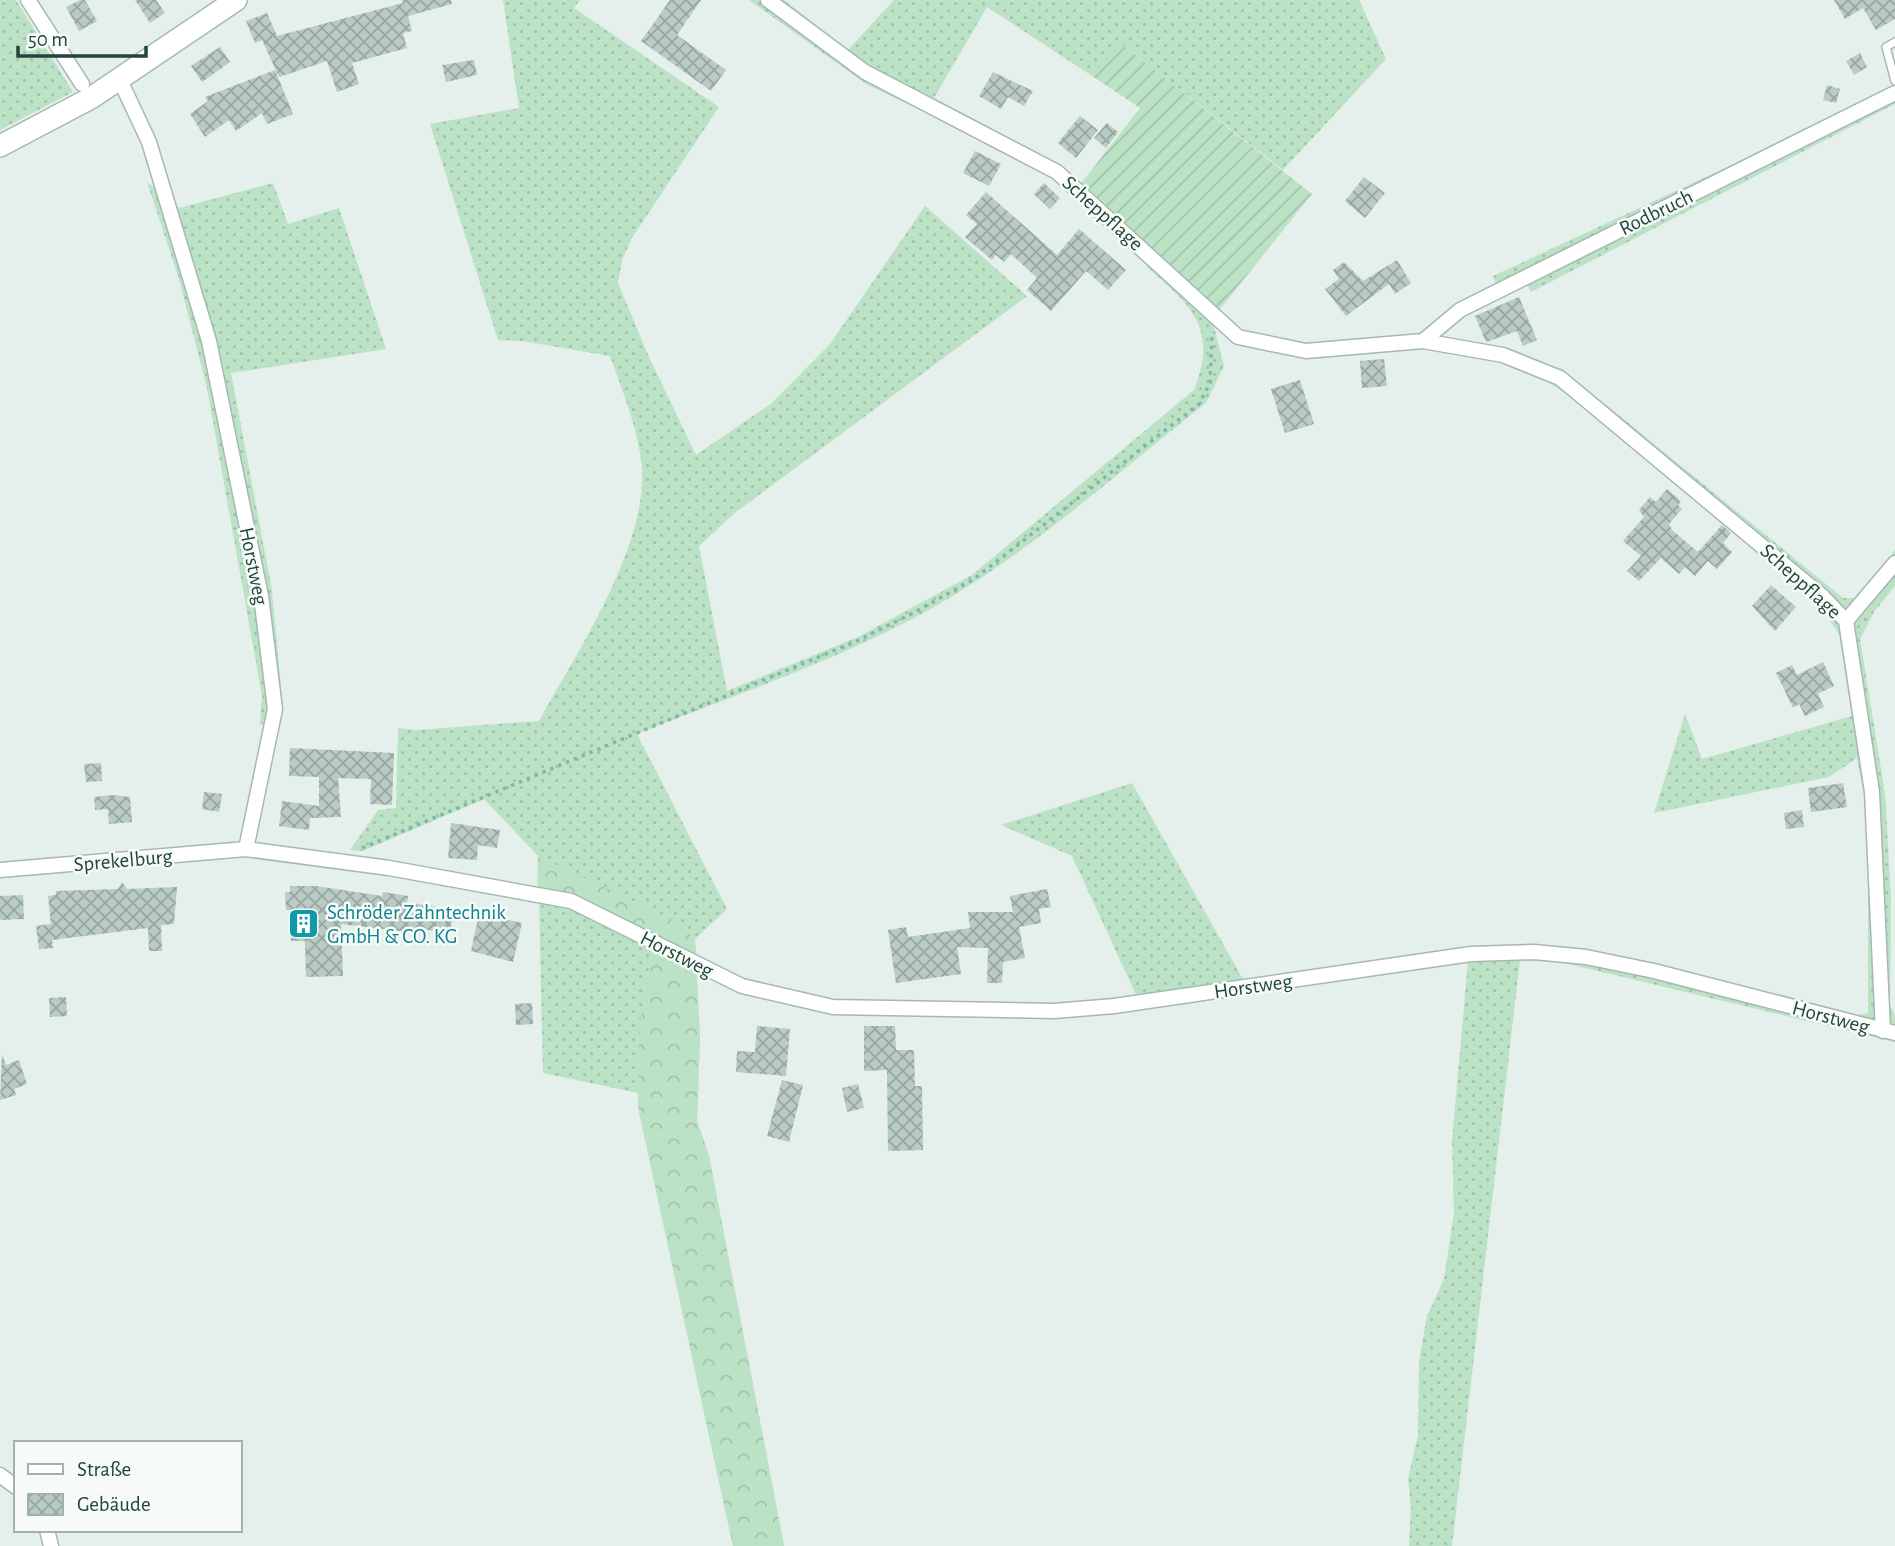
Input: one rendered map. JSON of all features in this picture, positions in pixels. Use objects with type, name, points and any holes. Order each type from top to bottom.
[{"type":"main road","points":[[0,146],[39,128],[120,80],[236,0]]},
{"type":"street","points":[[29,0],[82,84]]},
{"type":"street","name":"Scheppflage","points":[[768,0],[865,72],[1057,172],[1204,303],[1238,337],[1306,351],[1423,341],[1503,355],[1560,378],[1823,597],[1846,621],[1872,792],[1889,1032]]},
{"type":"street","name":"Horstweg","points":[[120,80],[149,142],[209,341],[261,596],[275,709],[246,849],[335,860],[571,901],[742,986],[833,1007],[954,1007],[1054,1011],[1114,1006],[1471,954],[1534,952],[1587,957],[1654,971],[1889,1032]]},
{"type":"street","name":"Rodbruch","points":[[1423,341],[1460,310],[1895,93]]},
{"type":"street","points":[[1442,323],[1451,345]]},
{"type":"street","points":[[1846,621],[1895,563]]},
{"type":"street","name":"Sprekelburg","points":[[0,870],[246,849]]},
{"type":"lane","points":[[1895,42],[1886,47],[1895,81]]},
{"type":"path","points":[[335,860],[856,641],[974,579],[1199,404],[1210,383],[1213,356],[1212,329],[1204,303]]},
{"type":"green space","points":[[0,0],[16,0],[73,92],[0,130]]},
{"type":"green space","points":[[503,0],[580,0],[574,8],[719,107],[632,238],[622,260],[618,283],[648,355],[696,455],[772,403],[830,344],[925,206],[1027,296],[736,512],[699,546],[727,691],[858,637],[972,575],[1194,390],[1201,368],[1201,333],[1187,306],[1146,266],[1152,259],[1212,319],[1224,366],[1206,403],[1029,545],[954,595],[848,650],[637,734],[727,909],[695,939],[700,1037],[697,1121],[709,1156],[784,1546],[733,1546],[638,1107],[638,1093],[543,1073],[538,856],[484,799],[363,851],[350,850],[378,810],[396,808],[398,728],[416,730],[539,721],[609,594],[624,559],[642,490],[641,459],[636,432],[610,356],[522,341],[498,340],[430,124],[519,108]]},
{"type":"green space","points":[[749,0],[784,0],[848,50],[894,0],[1359,0],[1386,59],[1283,170],[1118,41],[1089,74],[987,7],[934,98],[976,120],[968,133],[866,84]]},
{"type":"green space","points":[[1118,41],[1312,194],[1212,319],[1152,259],[1072,195],[1140,108],[1089,74]]},
{"type":"green space","points":[[1895,89],[1895,104],[1531,292],[1521,275],[1497,287],[1493,276]]},
{"type":"green space","points":[[147,182],[179,208],[273,183],[288,224],[339,208],[386,349],[231,373],[272,590],[283,710],[280,726],[260,724],[262,696],[207,388],[179,279]]},
{"type":"green space","points":[[1561,368],[1843,598],[1858,598],[1895,550],[1895,586],[1874,612],[1860,639],[1885,794],[1891,898],[1890,1006],[1895,1016],[1895,1042],[1564,963],[1520,960],[1452,1546],[1409,1546],[1411,1507],[1408,1479],[1418,1435],[1419,1361],[1427,1316],[1444,1279],[1454,1213],[1452,1141],[1468,961],[1103,1015],[1003,1018],[1011,1005],[1054,1005],[1137,997],[1072,856],[1001,825],[1132,783],[1244,981],[1472,947],[1537,946],[1849,1017],[1868,1013],[1868,818],[1857,758],[1829,777],[1654,813],[1685,714],[1702,759],[1852,716],[1839,634],[1817,601],[1569,396],[1548,382]]},
{"type":"green space","points":[[538,856],[673,920],[695,939],[700,1037],[697,1121],[709,1156],[784,1546],[733,1546],[638,1107],[640,1024],[652,946],[573,907],[537,899]]},
{"type":"building","points":[[85,0],[97,21],[79,31],[66,7]]},
{"type":"building","points":[[135,0],[156,0],[165,13],[150,23]]},
{"type":"building","points":[[402,0],[451,0],[452,4],[408,16],[412,31],[403,33],[407,48],[352,63],[359,84],[337,92],[327,61],[279,77],[262,40],[255,43],[246,21],[267,13],[277,36],[403,3]]},
{"type":"building","points":[[670,0],[701,0],[677,35],[726,70],[711,91],[641,41]]},
{"type":"building","points":[[1834,0],[1895,0],[1895,19],[1876,30],[1863,8],[1845,19]]},
{"type":"building","points":[[220,47],[230,62],[202,82],[191,66]]},
{"type":"building","points":[[1860,53],[1867,67],[1854,75],[1846,61]]},
{"type":"building","points":[[474,60],[477,75],[446,82],[442,65]]},
{"type":"building","points":[[275,70],[293,114],[267,124],[262,113],[236,131],[229,120],[205,137],[190,114],[208,101],[205,97]]},
{"type":"building","points":[[993,72],[1033,91],[1024,106],[1008,97],[1001,109],[979,96]]},
{"type":"building","points":[[1827,85],[1840,89],[1836,103],[1823,100]]},
{"type":"building","points":[[1080,116],[1098,130],[1076,158],[1058,143]]},
{"type":"building","points":[[1107,123],[1118,132],[1106,148],[1094,138]]},
{"type":"building","points":[[975,151],[1001,164],[989,186],[963,173]]},
{"type":"building","points":[[1364,177],[1385,193],[1365,218],[1345,201]]},
{"type":"building","points":[[1044,183],[1060,198],[1050,209],[1034,194]]},
{"type":"building","points":[[986,192],[1057,255],[1079,229],[1126,270],[1108,290],[1086,271],[1051,311],[1027,290],[1037,278],[1011,254],[1004,262],[996,255],[992,260],[965,237],[977,224],[966,215]]},
{"type":"building","points":[[1397,260],[1411,283],[1395,294],[1389,284],[1346,316],[1325,289],[1339,279],[1333,270],[1344,262],[1363,281]]},
{"type":"building","points":[[1519,297],[1537,340],[1523,346],[1517,331],[1486,342],[1475,316]]},
{"type":"building","points":[[1384,359],[1387,386],[1362,388],[1360,361]]},
{"type":"building","points":[[1300,380],[1314,424],[1285,433],[1271,389]]},
{"type":"building","points":[[1667,489],[1681,501],[1678,505],[1682,509],[1669,524],[1672,530],[1698,552],[1722,525],[1731,533],[1723,543],[1732,552],[1717,569],[1708,561],[1695,576],[1685,567],[1679,574],[1661,558],[1639,581],[1627,571],[1641,556],[1623,541],[1644,517],[1639,510],[1650,497],[1656,502]]},
{"type":"building","points":[[1771,585],[1796,607],[1775,631],[1752,606]]},
{"type":"building","points":[[1823,662],[1834,686],[1818,694],[1824,707],[1805,716],[1799,704],[1793,708],[1776,673],[1792,665],[1797,675]]},
{"type":"building","points":[[290,748],[394,753],[392,805],[370,804],[371,779],[338,778],[341,817],[310,818],[309,830],[279,826],[282,801],[319,806],[319,777],[289,776]]},
{"type":"building","points":[[101,763],[102,781],[86,782],[84,764]]},
{"type":"building","points":[[1843,783],[1847,807],[1811,812],[1808,788]]},
{"type":"building","points":[[204,792],[222,794],[219,812],[202,809]]},
{"type":"building","points":[[94,797],[130,797],[132,822],[109,824],[108,809],[95,810]]},
{"type":"building","points":[[1802,810],[1804,827],[1786,829],[1784,813]]},
{"type":"building","points":[[451,823],[500,830],[497,848],[478,845],[477,860],[448,858]]},
{"type":"building","points":[[122,882],[127,889],[177,887],[174,924],[161,925],[162,951],[149,951],[148,928],[52,940],[53,948],[39,949],[36,926],[51,924],[48,896],[56,895],[56,891],[118,889]]},
{"type":"building","points":[[290,886],[316,886],[382,896],[383,892],[408,896],[407,902],[454,910],[448,943],[433,940],[435,931],[408,927],[407,932],[341,924],[343,976],[306,977],[305,941],[291,941],[290,910],[286,910],[285,892],[290,892]]},
{"type":"building","points":[[1047,889],[1051,907],[1039,909],[1041,923],[1019,927],[1025,958],[1003,962],[1002,983],[987,983],[988,948],[957,947],[961,974],[896,983],[888,930],[906,927],[908,937],[970,928],[968,912],[1013,912],[1010,896]]},
{"type":"building","points":[[23,895],[24,919],[0,920],[0,896]]},
{"type":"building","points":[[479,914],[522,923],[513,962],[471,951]]},
{"type":"building","points":[[66,997],[67,1016],[50,1017],[49,998]]},
{"type":"building","points":[[532,1003],[533,1024],[516,1025],[515,1004]]},
{"type":"building","points":[[757,1026],[790,1029],[786,1076],[736,1072],[737,1051],[755,1052]]},
{"type":"building","points":[[864,1026],[895,1026],[896,1050],[914,1050],[915,1086],[922,1086],[923,1150],[888,1151],[887,1070],[864,1071]]},
{"type":"building","points":[[2,1054],[6,1065],[19,1060],[27,1084],[14,1089],[16,1095],[0,1100]]},
{"type":"building","points":[[782,1080],[803,1085],[789,1142],[767,1136]]},
{"type":"building","points":[[858,1084],[864,1108],[847,1112],[842,1088]]},
{"type":"place","name":"Schröder Zahntechnik GmbH & CO. KG","points":[[304,924]]}]
